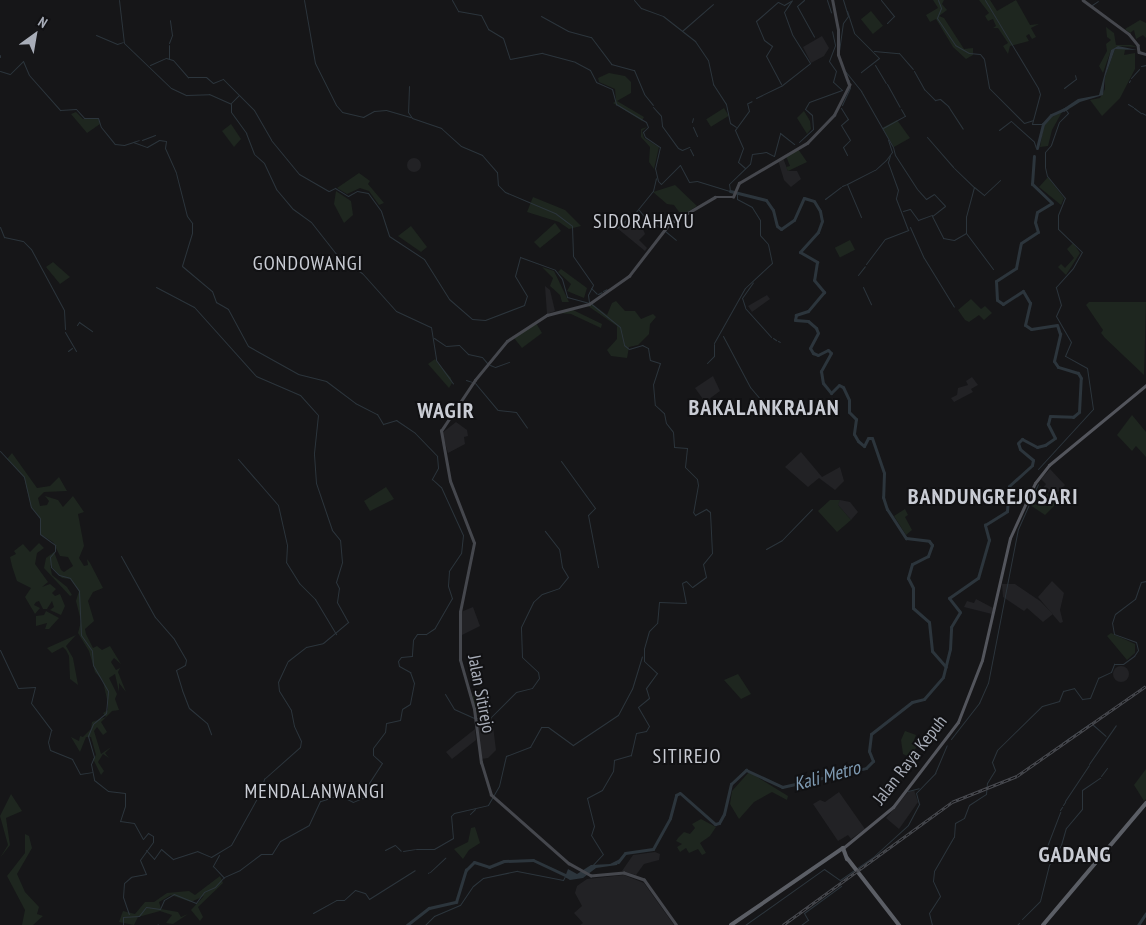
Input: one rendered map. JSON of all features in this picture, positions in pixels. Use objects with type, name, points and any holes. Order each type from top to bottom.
[{"type":"highway","points":[[1043,925],[1146,803]]},
{"type":"highway","points":[[731,925],[843,848],[847,858],[899,925]]},
{"type":"highway","points":[[837,852],[847,858]]},
{"type":"main road","name":"Jalan Sitirejo","points":[[676,925],[642,878],[624,873],[589,875],[564,860],[492,797],[481,762],[476,717],[460,660],[459,618],[474,543],[450,481],[442,430],[486,367],[507,341],[549,314],[590,303],[630,276],[667,226],[715,197],[731,198],[736,194],[736,188],[740,182],[798,148],[814,136],[839,108],[849,85],[838,55],[838,30],[832,0]]},
{"type":"main road","points":[[1083,0],[1128,33],[1138,45],[1139,51],[1146,54]]},
{"type":"main road","name":"Jalan Raya Kepuh","points":[[843,848],[889,811],[954,729],[978,672],[1010,538],[1035,483],[1049,465],[1146,385]]},
{"type":"shaded area","points":[[933,0],[944,0],[942,4],[947,10],[939,16],[944,18],[964,49],[973,48],[973,55],[966,59],[953,47],[936,19],[930,22],[926,15],[938,8]]},
{"type":"shaded area","points":[[979,0],[990,0],[997,11],[1016,0],[1030,25],[1039,24],[1031,28],[1036,37],[1032,39],[1029,34],[1026,36],[1029,41],[1010,46],[1008,54],[1003,46],[1008,43],[998,28],[993,28],[996,26],[993,19],[988,21],[985,16],[989,13]]},
{"type":"shaded area","points":[[871,11],[883,26],[873,34],[861,19]]},
{"type":"shaded area","points":[[1140,20],[1146,23],[1146,38],[1143,35],[1136,39],[1134,30],[1130,33],[1125,29]]},
{"type":"shaded area","points":[[1106,27],[1114,33],[1116,45],[1137,47],[1118,46],[1111,50],[1103,73],[1099,66],[1107,51],[1106,44],[1111,40],[1107,37]]},
{"type":"shaded area","points":[[822,36],[829,48],[824,56],[811,63],[803,47]]},
{"type":"shaded area","points":[[1118,46],[1137,50],[1115,49],[1105,77],[1103,95],[1080,102],[1064,112],[1063,109],[1078,99],[1099,95],[1111,50]]},
{"type":"shaded area","points":[[1115,49],[1130,49],[1125,50],[1124,55],[1135,53],[1135,69],[1120,98],[1102,116],[1090,100],[1100,98],[1105,89],[1105,77]]},
{"type":"shaded area","points":[[609,73],[625,76],[631,82],[631,93],[617,101],[644,117],[642,121],[613,103],[616,101],[615,89],[599,82],[598,78]]},
{"type":"shaded area","points":[[724,108],[729,116],[711,127],[706,119]]},
{"type":"shaded area","points":[[804,111],[810,121],[811,129],[807,134],[797,118]]},
{"type":"shaded area","points":[[76,112],[83,119],[98,118],[100,124],[87,133],[71,114]]},
{"type":"shaded area","points":[[1058,112],[1062,112],[1052,130],[1048,146],[1040,147],[1044,124]]},
{"type":"shaded area","points":[[897,120],[910,138],[894,147],[882,128]]},
{"type":"shaded area","points":[[231,124],[241,139],[234,147],[222,131]]},
{"type":"shaded area","points":[[647,127],[642,131],[644,138],[659,147],[654,169],[649,162],[650,147],[641,137],[641,129]]},
{"type":"shaded area","points":[[798,149],[807,162],[788,171],[786,167],[790,166],[786,156]]},
{"type":"shaded area","points":[[411,158],[417,158],[421,165],[417,172],[411,172],[407,168],[407,162]]},
{"type":"shaded area","points":[[783,158],[788,171],[797,171],[801,179],[791,187],[784,180],[778,160]]},
{"type":"shaded area","points":[[359,173],[370,181],[368,184],[384,203],[379,205],[369,191],[360,188],[347,194],[337,188]]},
{"type":"shaded area","points":[[1048,177],[1064,198],[1061,205],[1039,187]]},
{"type":"shaded area","points":[[675,185],[697,206],[682,216],[674,205],[667,204],[653,192]]},
{"type":"shaded area","points":[[336,191],[351,201],[353,215],[344,223],[334,204]]},
{"type":"shaded area","points":[[533,197],[565,210],[581,226],[569,229],[559,222],[527,212]]},
{"type":"shaded area","points":[[628,218],[636,226],[642,227],[645,234],[639,240],[647,248],[645,251],[617,228]]},
{"type":"shaded area","points":[[555,223],[561,231],[540,248],[534,242]]},
{"type":"shaded area","points":[[411,226],[427,247],[421,252],[398,236]]},
{"type":"shaded area","points":[[850,240],[855,250],[840,258],[835,248]]},
{"type":"shaded area","points":[[1073,243],[1080,253],[1066,275],[1058,267],[1061,264],[1065,268],[1074,258],[1067,249]]},
{"type":"shaded area","points":[[53,262],[70,277],[60,284],[46,267]]},
{"type":"shaded area","points":[[542,267],[554,271],[569,302],[562,302],[560,295],[550,286],[553,278]]},
{"type":"shaded area","points":[[561,269],[587,288],[584,298],[567,291],[571,284],[558,272]]},
{"type":"shaded area","points":[[545,286],[550,290],[555,311],[547,314]]},
{"type":"shaded area","points":[[767,295],[770,299],[752,312],[748,306]]},
{"type":"shaded area","points":[[971,299],[981,309],[985,306],[992,313],[984,320],[979,315],[969,322],[965,320],[958,310]]},
{"type":"shaded area","points":[[616,301],[625,311],[635,311],[641,319],[653,314],[656,317],[650,324],[649,334],[638,345],[629,347],[627,358],[611,356],[607,350],[617,339],[617,326],[588,306],[591,303],[607,315],[612,303]]},
{"type":"shaded area","points":[[1089,302],[1146,302],[1144,375],[1101,333],[1103,330],[1086,305]]},
{"type":"shaded area","points":[[571,309],[602,324],[601,328],[571,314],[557,313]]},
{"type":"shaded area","points":[[536,323],[542,333],[522,348],[514,338]]},
{"type":"shaded area","points":[[435,359],[451,378],[452,383],[449,388],[428,364]]},
{"type":"shaded area","points":[[713,376],[720,391],[705,402],[695,388]]},
{"type":"shaded area","points":[[972,377],[978,385],[971,389],[973,392],[954,402],[951,398],[957,395],[958,388],[968,385],[966,381]]},
{"type":"shaded area","points":[[1132,415],[1146,432],[1146,457],[1136,446],[1132,451],[1117,435]]},
{"type":"shaded area","points":[[456,422],[467,430],[468,436],[464,437],[465,444],[448,453],[442,433]]},
{"type":"shaded area","points":[[801,452],[822,477],[840,467],[844,481],[835,490],[819,478],[808,487],[785,467]]},
{"type":"shaded area","points":[[12,453],[37,488],[50,486],[59,477],[67,491],[44,492],[38,498],[40,506],[47,505],[49,501],[45,496],[58,500],[63,507],[73,496],[84,512],[78,514],[84,546],[79,558],[84,566],[88,565],[87,559],[103,588],[93,592],[88,601],[94,621],[85,629],[86,634],[93,648],[97,646],[102,650],[110,646],[121,664],[114,658],[111,662],[116,670],[120,668],[118,672],[126,692],[119,683],[119,692],[115,674],[109,678],[117,694],[115,699],[119,710],[112,711],[106,717],[103,713],[108,710],[108,704],[103,681],[95,672],[89,651],[78,633],[81,621],[76,601],[79,591],[70,579],[62,578],[50,565],[52,575],[67,587],[72,595],[70,596],[44,568],[46,558],[54,552],[61,570],[64,572],[73,566],[68,557],[60,556],[53,542],[40,534],[40,518],[31,507],[24,477],[7,459]]},
{"type":"shaded area","points":[[1050,469],[1065,485],[1054,496],[1043,488],[1046,484],[1041,479]]},
{"type":"shaded area","points":[[1040,486],[1057,503],[1045,515],[1030,505],[1034,488],[1038,490]]},
{"type":"shaded area","points":[[386,487],[394,499],[370,511],[364,501]]},
{"type":"shaded area","points":[[830,500],[840,500],[838,505],[851,520],[837,532],[818,511]]},
{"type":"shaded area","points":[[840,500],[850,502],[858,512],[851,520],[837,504]]},
{"type":"shaded area","points":[[905,509],[908,515],[905,517],[912,530],[906,535],[894,516]]},
{"type":"shaded area","points":[[39,543],[44,548],[37,553],[35,564],[48,582],[42,587],[50,584],[56,589],[52,593],[55,596],[60,594],[65,606],[61,615],[50,610],[54,607],[52,601],[47,609],[43,609],[39,601],[36,602],[34,605],[40,608],[35,614],[25,597],[31,588],[17,581],[12,566],[10,557],[16,554],[14,551],[23,544],[30,552]]},
{"type":"shaded area","points":[[1052,581],[1064,593],[1060,610],[1063,622],[1060,623],[1038,597]]},
{"type":"shaded area","points":[[1002,584],[1015,584],[1040,601],[1053,614],[1043,622],[1027,608],[1024,611],[1003,597]]},
{"type":"shaded area","points":[[976,599],[993,608],[992,614],[964,607],[967,601],[974,603]]},
{"type":"shaded area","points":[[473,607],[480,626],[460,636],[461,612]]},
{"type":"shaded area","points":[[46,611],[59,618],[49,629],[45,629],[47,623],[36,626],[36,616],[44,615]]},
{"type":"shaded area","points":[[1111,633],[1135,644],[1135,653],[1127,660],[1107,636]]},
{"type":"shaded area","points":[[76,635],[66,646],[73,658],[78,685],[70,679],[69,656],[66,650],[63,647],[52,653],[47,648]]},
{"type":"shaded area","points":[[1121,666],[1129,674],[1121,682],[1113,674]]},
{"type":"shaded area","points":[[738,674],[751,694],[741,699],[724,680]]},
{"type":"shaded area","points":[[482,692],[490,712],[477,715],[472,697]]},
{"type":"shaded area","points":[[106,717],[101,722],[107,732],[103,735],[97,727],[94,731],[101,754],[111,747],[105,753],[109,758],[103,754],[98,762],[104,771],[101,775],[93,759],[96,755],[91,737],[86,737],[80,752],[71,737],[79,741],[80,736],[83,737],[91,729],[92,722]]},
{"type":"shaded area","points":[[492,718],[496,750],[488,758],[481,759],[477,719],[486,721]]},
{"type":"shaded area","points":[[475,729],[476,740],[452,759],[446,752]]},
{"type":"shaded area","points":[[905,731],[916,735],[914,740],[919,744],[909,757],[903,754],[901,740]]},
{"type":"shaded area","points":[[1146,769],[1146,799],[1144,801],[1134,785]]},
{"type":"shaded area","points":[[749,772],[788,796],[787,800],[772,792],[754,802],[739,819],[730,804],[732,791]]},
{"type":"shaded area","points":[[914,790],[918,802],[899,829],[886,818],[908,792]]},
{"type":"shaded area","points":[[839,792],[865,829],[851,839],[848,835],[838,841],[813,804],[820,800],[825,802]]},
{"type":"shaded area","points":[[11,794],[22,811],[6,818],[10,845],[0,858],[8,845],[0,816]]},
{"type":"shaded area","points":[[701,819],[716,827],[710,836],[700,843],[706,853],[702,855],[698,849],[689,853],[686,848],[680,852],[677,847],[682,844],[676,841],[684,832],[690,834],[695,828],[692,824]]},
{"type":"shaded area","points":[[475,827],[480,843],[469,850],[463,859],[454,849],[468,842],[471,828]]},
{"type":"shaded area","points":[[25,834],[29,836],[32,848],[17,874],[25,892],[39,907],[37,914],[43,916],[33,925],[22,925],[25,910],[7,876],[25,853]]},
{"type":"shaded area","points":[[655,852],[660,854],[659,860],[644,864],[636,875],[622,871],[633,855]]},
{"type":"shaded area","points":[[620,859],[617,865],[596,868],[583,878],[570,880],[565,877],[568,869],[577,874],[591,865],[610,864]]},
{"type":"shaded area","points":[[624,875],[644,883],[674,925],[580,925],[583,923],[574,913],[582,906],[575,893],[577,886],[587,879]]},
{"type":"shaded area","points":[[220,876],[223,883],[198,907],[203,917],[200,921],[191,910],[204,896],[191,902],[171,895],[159,902],[161,909],[178,912],[181,917],[188,914],[173,924],[166,923],[172,915],[160,911],[138,917],[134,925],[119,922],[123,911],[135,914],[145,902],[154,902],[167,893],[189,891],[195,895]]},
{"type":"waterway","points":[[119,0],[124,43],[171,88],[186,95],[209,94],[231,104],[231,112],[246,133],[254,154],[264,163],[276,189],[293,209],[311,222],[337,255],[362,273],[396,311],[431,327],[436,360],[453,383]]},
{"type":"waterway","points":[[304,0],[315,63],[336,105],[342,112],[363,117],[374,111],[386,110],[411,117]]},
{"type":"waterway","points":[[452,0],[458,11],[481,15],[488,29],[503,38],[510,59],[542,53],[575,62],[590,70],[596,82],[612,89],[616,104],[646,122],[648,127],[643,132],[645,137],[660,147],[655,168],[658,181],[661,184],[680,165],[689,182],[697,181],[730,191],[729,184],[750,164],[752,154],[766,152],[774,156],[780,133],[794,144]]},
{"type":"waterway","points":[[634,0],[641,8],[663,16],[695,41],[708,60],[713,84],[726,104],[730,123],[736,127]]},
{"type":"waterway","points":[[756,98],[781,86],[810,63],[792,34],[784,12],[792,0]]},
{"type":"waterway","points":[[804,0],[797,6],[814,37]]},
{"type":"waterway","points":[[827,0],[831,12]]},
{"type":"waterway","points":[[839,51],[843,23],[848,16],[843,0]]},
{"type":"waterway","points":[[881,0],[894,16],[887,23]]},
{"type":"waterway","points":[[938,0],[941,8],[937,18],[955,45],[969,53],[980,54],[984,59],[989,88],[1024,123],[1033,120]]},
{"type":"waterway","points":[[985,0],[1038,88],[1040,94],[1032,124],[1043,124]]},
{"type":"waterway","points":[[781,84],[766,56],[772,46],[764,40],[756,21],[778,2],[784,5],[791,1]]},
{"type":"waterway","points":[[1092,5],[1098,1]]},
{"type":"waterway","points":[[682,31],[713,4]]},
{"type":"waterway","points":[[847,11],[854,33],[879,58],[861,72]]},
{"type":"waterway","points":[[541,16],[568,31],[591,37],[611,64],[634,70],[644,94],[653,105]]},
{"type":"waterway","points":[[169,43],[172,35],[170,20]]},
{"type":"waterway","points":[[799,142],[813,129],[812,115],[805,109],[809,102],[842,90],[833,82],[836,71],[829,61],[835,45],[832,31]]},
{"type":"waterway","points":[[96,35],[117,44],[123,42]]},
{"type":"waterway","points":[[169,45],[169,59]]},
{"type":"waterway","points":[[874,51],[899,53],[913,69]]},
{"type":"waterway","points":[[150,65],[166,58],[173,60],[188,77],[206,77],[213,83],[223,79],[254,110],[271,140],[299,174],[329,191],[335,188],[348,196],[357,191],[368,193],[381,211],[389,236],[424,259],[449,299],[472,319],[485,320],[524,305],[527,296],[515,276],[520,257],[555,270],[562,279],[567,297],[589,303]]},
{"type":"waterway","points":[[0,71],[10,74],[23,61],[29,75],[60,110],[76,109],[84,118],[98,118],[101,127],[115,144],[124,145],[133,142],[147,147],[159,140],[166,141],[165,148],[176,173],[187,216],[192,223],[192,233],[182,266],[212,291],[216,302],[228,309],[248,346],[298,374],[326,381],[355,403],[377,414],[383,424],[396,420],[415,433],[437,456],[438,468],[432,479],[441,487],[463,535],[461,553],[449,571],[448,586],[452,598],[435,628],[426,634],[417,634],[413,640],[412,656],[401,657],[398,661],[399,666],[410,672],[414,683],[410,704],[402,709],[400,720],[386,723],[385,732],[373,748],[373,755],[382,763],[367,786],[367,796],[353,802],[339,795],[320,801],[309,825],[280,841],[272,854],[261,854],[240,870],[224,877],[215,887],[204,892],[196,903],[174,894],[164,900],[160,909],[146,907],[139,916],[123,917],[123,925]]},
{"type":"waterway","points":[[875,65],[886,83]]},
{"type":"waterway","points":[[1141,66],[1146,65]]},
{"type":"waterway","points":[[1131,78],[1139,69]]},
{"type":"waterway","points":[[845,71],[861,91],[893,147],[895,155],[917,189],[926,199],[934,194],[945,206],[932,216],[943,238],[954,240],[966,233],[993,269]]},
{"type":"waterway","points":[[914,71],[924,89],[935,100],[940,99],[948,106],[963,129]]},
{"type":"waterway","points":[[1064,88],[1076,79],[1075,75]]},
{"type":"waterway","points":[[842,105],[850,88],[849,80]]},
{"type":"waterway","points":[[887,84],[900,107]]},
{"type":"waterway","points":[[409,86],[408,112],[412,118],[441,128],[461,146],[482,155],[497,172],[498,185],[505,192],[555,213],[572,226],[573,256],[593,285],[588,295],[589,302],[620,327],[624,345],[629,349],[642,345],[648,348],[650,360],[660,363],[653,384],[655,405],[664,413],[666,423],[673,432],[674,447],[687,448],[685,467],[697,479],[698,485],[693,512],[695,515],[706,509],[710,512],[712,553],[703,564],[706,577],[692,587],[686,581],[682,583],[686,603],[659,602],[657,623],[649,631],[644,648],[644,661],[657,673],[646,688],[649,698],[638,707],[649,726],[646,731],[636,733],[631,755],[614,760],[613,771],[602,790],[587,798],[594,826],[591,835],[603,854],[591,867]]},
{"type":"waterway","points":[[231,103],[239,95]]},
{"type":"waterway","points":[[748,103],[752,101]]},
{"type":"waterway","points":[[745,168],[738,162],[743,148],[735,130],[749,111],[747,103]]},
{"type":"waterway","points":[[1128,104],[1133,107]]},
{"type":"waterway","points":[[653,107],[661,116],[662,126],[678,148],[682,150],[689,147]]},
{"type":"waterway","points":[[841,108],[848,119],[841,125],[850,140],[843,147],[847,155]]},
{"type":"waterway","name":"Kali Metro","points":[[1037,148],[1043,124],[1051,115],[1067,108]]},
{"type":"waterway","points":[[1134,108],[1141,113]]},
{"type":"waterway","points":[[883,128],[905,116],[901,109]]},
{"type":"waterway","points":[[1038,469],[1093,409],[1087,368],[1065,356],[1071,342],[1056,316],[1061,305],[1056,287],[1073,268],[1082,252],[1058,229],[1058,215],[1065,198],[1047,176],[1045,167],[1045,152],[1051,145],[1059,122],[1068,113],[1066,110]]},
{"type":"waterway","points":[[1142,113],[1146,115]]},
{"type":"waterway","points":[[692,122],[693,118]]},
{"type":"waterway","points":[[999,130],[1011,121],[1034,142],[1036,148]]},
{"type":"waterway","points":[[693,127],[697,136]]},
{"type":"waterway","points":[[142,140],[155,135]]},
{"type":"waterway","points":[[927,137],[953,167]]},
{"type":"waterway","points":[[133,142],[139,140]]},
{"type":"waterway","points":[[861,217],[847,184],[875,170],[886,160],[892,152],[888,140]]},
{"type":"waterway","points":[[690,149],[693,155]]},
{"type":"waterway","points":[[866,264],[885,239],[908,230],[896,198],[898,190],[888,162],[890,155]]},
{"type":"waterway","name":"Kali Metro","points":[[618,862],[625,853],[653,849],[670,818],[676,795],[680,793],[715,824],[719,823],[724,814],[731,784],[746,770],[782,787],[866,768],[873,761],[869,751],[871,734],[912,702],[924,699],[943,677],[950,649],[951,627],[960,612],[949,598],[978,578],[989,540],[985,525],[1007,511],[1009,486],[1032,465],[1033,460],[1020,449],[1018,443],[1022,439],[1037,447],[1045,445],[1055,438],[1048,424],[1050,416],[1073,417],[1079,412],[1081,378],[1078,373],[1058,367],[1054,361],[1060,334],[1057,325],[1031,329],[1025,325],[1030,303],[1023,291],[1003,304],[997,300],[996,281],[1016,268],[1021,243],[1038,232],[1035,222],[1037,212],[1052,203],[1032,184],[1034,156]]},
{"type":"waterway","points":[[954,168],[974,187],[966,216],[966,233]]},
{"type":"waterway","points":[[635,213],[653,191],[656,178]]},
{"type":"waterway","points":[[974,187],[984,195],[1000,180]]},
{"type":"waterway","points":[[842,186],[847,184]]},
{"type":"waterway","points":[[825,199],[841,187]]},
{"type":"waterway","points":[[730,191],[766,200],[773,210],[777,226],[781,229],[794,220],[804,198],[814,201],[820,211],[822,221],[818,232],[800,252],[817,262],[814,280],[824,292],[808,311],[796,315],[795,320],[808,321],[816,328],[818,333],[810,348],[813,353],[818,355],[828,350],[831,353],[821,371],[823,383],[831,393],[839,385],[843,387],[849,400],[849,412],[856,419],[854,434],[858,441],[864,446],[868,438],[872,438],[884,473],[883,497],[887,509],[906,538],[929,541],[932,545],[928,556],[912,564],[908,578],[913,588],[913,608],[929,622],[932,651],[946,667]]},
{"type":"waterway","points":[[714,343],[745,288],[772,263],[768,244],[760,235],[760,220],[752,207],[737,199],[737,192]]},
{"type":"waterway","points":[[903,211],[910,209],[918,220],[932,215]]},
{"type":"waterway","points":[[639,210],[648,221],[663,228]]},
{"type":"waterway","points":[[617,228],[633,214]]},
{"type":"waterway","points":[[0,227],[4,237],[23,241],[31,249],[64,310],[65,329]]},
{"type":"waterway","points":[[910,227],[924,258],[954,307]]},
{"type":"waterway","points":[[665,231],[676,240]]},
{"type":"waterway","points":[[858,275],[865,266]]},
{"type":"waterway","points":[[745,307],[742,298],[753,282]]},
{"type":"waterway","points":[[146,850],[154,859],[161,849],[173,859],[197,851],[211,857],[231,845],[260,793],[264,779],[300,747],[301,741],[294,726],[291,710],[279,691],[278,682],[288,661],[306,647],[323,643],[348,622],[337,602],[339,588],[336,582],[342,562],[340,540],[332,530],[316,483],[314,453],[318,415],[300,395],[256,376],[194,307],[156,287]]},
{"type":"waterway","points":[[863,287],[871,304]]},
{"type":"waterway","points":[[591,288],[597,294]]},
{"type":"waterway","points":[[603,291],[607,289]]},
{"type":"waterway","points":[[598,294],[602,292]]},
{"type":"waterway","points":[[745,308],[771,337]]},
{"type":"waterway","points":[[77,325],[79,322],[92,331]]},
{"type":"waterway","points":[[65,332],[76,351]]},
{"type":"waterway","points":[[723,336],[750,387],[765,405]]},
{"type":"waterway","points":[[434,338],[446,346],[459,345],[468,354],[482,357],[487,363]]},
{"type":"waterway","points":[[707,363],[714,356],[714,344]]},
{"type":"waterway","points":[[68,351],[72,348]]},
{"type":"waterway","points":[[490,365],[495,367],[509,362]]},
{"type":"waterway","points":[[466,380],[472,382]]},
{"type":"waterway","points":[[475,383],[498,410],[516,412],[527,428]]},
{"type":"waterway","points":[[0,451],[24,477],[31,507],[40,518],[40,534],[55,545],[55,551],[50,557],[51,567],[59,575],[70,578],[79,591],[81,635],[92,651],[93,665],[108,691],[106,713],[93,724],[88,736],[94,757],[91,764],[94,780],[108,791],[125,793],[125,806],[120,821],[134,823],[143,839],[148,833],[153,836],[153,842],[140,860],[146,874],[131,877],[124,883],[123,897],[129,914]]},
{"type":"waterway","points":[[238,459],[278,505],[287,545],[286,562],[299,583],[315,599],[336,634]]},
{"type":"waterway","points":[[561,461],[595,508],[588,515],[598,567]]},
{"type":"waterway","points":[[951,739],[979,703],[988,683],[1018,529],[1038,484]]},
{"type":"waterway","points":[[766,549],[782,540],[812,509]]},
{"type":"waterway","points":[[477,718],[489,719],[516,692],[532,688],[539,678],[538,672],[522,657],[521,627],[533,602],[542,594],[559,588],[568,577],[562,567],[559,549],[545,531]]},
{"type":"waterway","points":[[121,556],[155,617],[174,639],[186,660],[185,665],[176,670],[182,690],[189,708],[207,723],[211,734]]},
{"type":"waterway","points":[[932,925],[929,913],[940,896],[933,881],[934,871],[954,837],[955,823],[964,818],[969,805],[986,794],[987,783],[995,770],[992,762],[997,750],[1042,706],[1059,701],[1063,691],[1074,688],[1082,699],[1090,698],[1098,678],[1111,672],[1114,664],[1123,664],[1134,656],[1138,650],[1136,642],[1114,634],[1112,623],[1115,614],[1135,599],[1141,582],[1146,581]]},
{"type":"waterway","points":[[0,650],[18,688],[35,687],[31,703],[51,730],[48,742],[50,750],[72,759],[80,774],[92,772]]},
{"type":"waterway","points":[[416,849],[434,849],[453,838],[451,816],[454,813],[488,805],[499,786],[506,756],[530,747],[541,727],[548,727],[573,745],[618,715],[632,689],[642,656]]},
{"type":"waterway","points":[[445,694],[454,709],[474,718]]},
{"type":"waterway","points":[[1062,743],[1091,723]]},
{"type":"waterway","points":[[1092,724],[1106,736]]},
{"type":"waterway","points":[[1089,764],[1116,725]]},
{"type":"waterway","points":[[745,925],[824,869],[840,880],[873,857],[908,825],[919,804],[916,793],[935,773],[947,745]]},
{"type":"waterway","points":[[1065,801],[1089,765]]},
{"type":"waterway","points":[[1101,776],[1107,768]]},
{"type":"waterway","points":[[1022,919],[1040,901],[1049,865],[1061,845],[1066,828],[1082,809],[1082,790],[1100,778]]},
{"type":"waterway","points":[[908,791],[919,788]]},
{"type":"waterway","points":[[470,814],[475,809]]},
{"type":"waterway","points":[[1046,849],[1060,812]]},
{"type":"waterway","points":[[385,850],[395,845],[401,851]]},
{"type":"waterway","points":[[403,851],[415,849]]},
{"type":"waterway","points":[[219,855],[213,866],[224,878]]},
{"type":"waterway","points":[[430,872],[445,858]]},
{"type":"waterway","name":"Kali Metro","points":[[407,925],[429,908],[456,902],[466,870],[474,862],[489,867],[504,861],[533,860],[568,876]]},
{"type":"waterway","points":[[313,913],[336,900],[344,900],[355,890],[365,893],[369,899],[415,870]]},
{"type":"waterway","points":[[425,925],[434,916],[460,905],[473,886],[483,878],[517,871],[563,880],[565,876]]},
{"type":"waterway","points":[[801,925],[808,920],[804,913],[841,886]]},
{"type":"waterway","points":[[1138,925],[1146,913]]},
{"type":"railway","points":[[783,925],[952,802],[1017,776],[1146,686]]},
{"type":"district","name":"SIDORAHAYU","points":[[644,221]]},
{"type":"district","name":"GONDOWANGI","points":[[308,263]]},
{"type":"district","name":"BAKALANKRAJAN","points":[[764,408]]},
{"type":"district","name":"WAGIR","points":[[446,411]]},
{"type":"district","name":"BANDUNGREJOSARI","points":[[993,497]]},
{"type":"district","name":"SITIREJO","points":[[687,756]]},
{"type":"district","name":"MENDALANWANGI","points":[[315,791]]},
{"type":"district","name":"GADANG","points":[[1075,855]]}]
